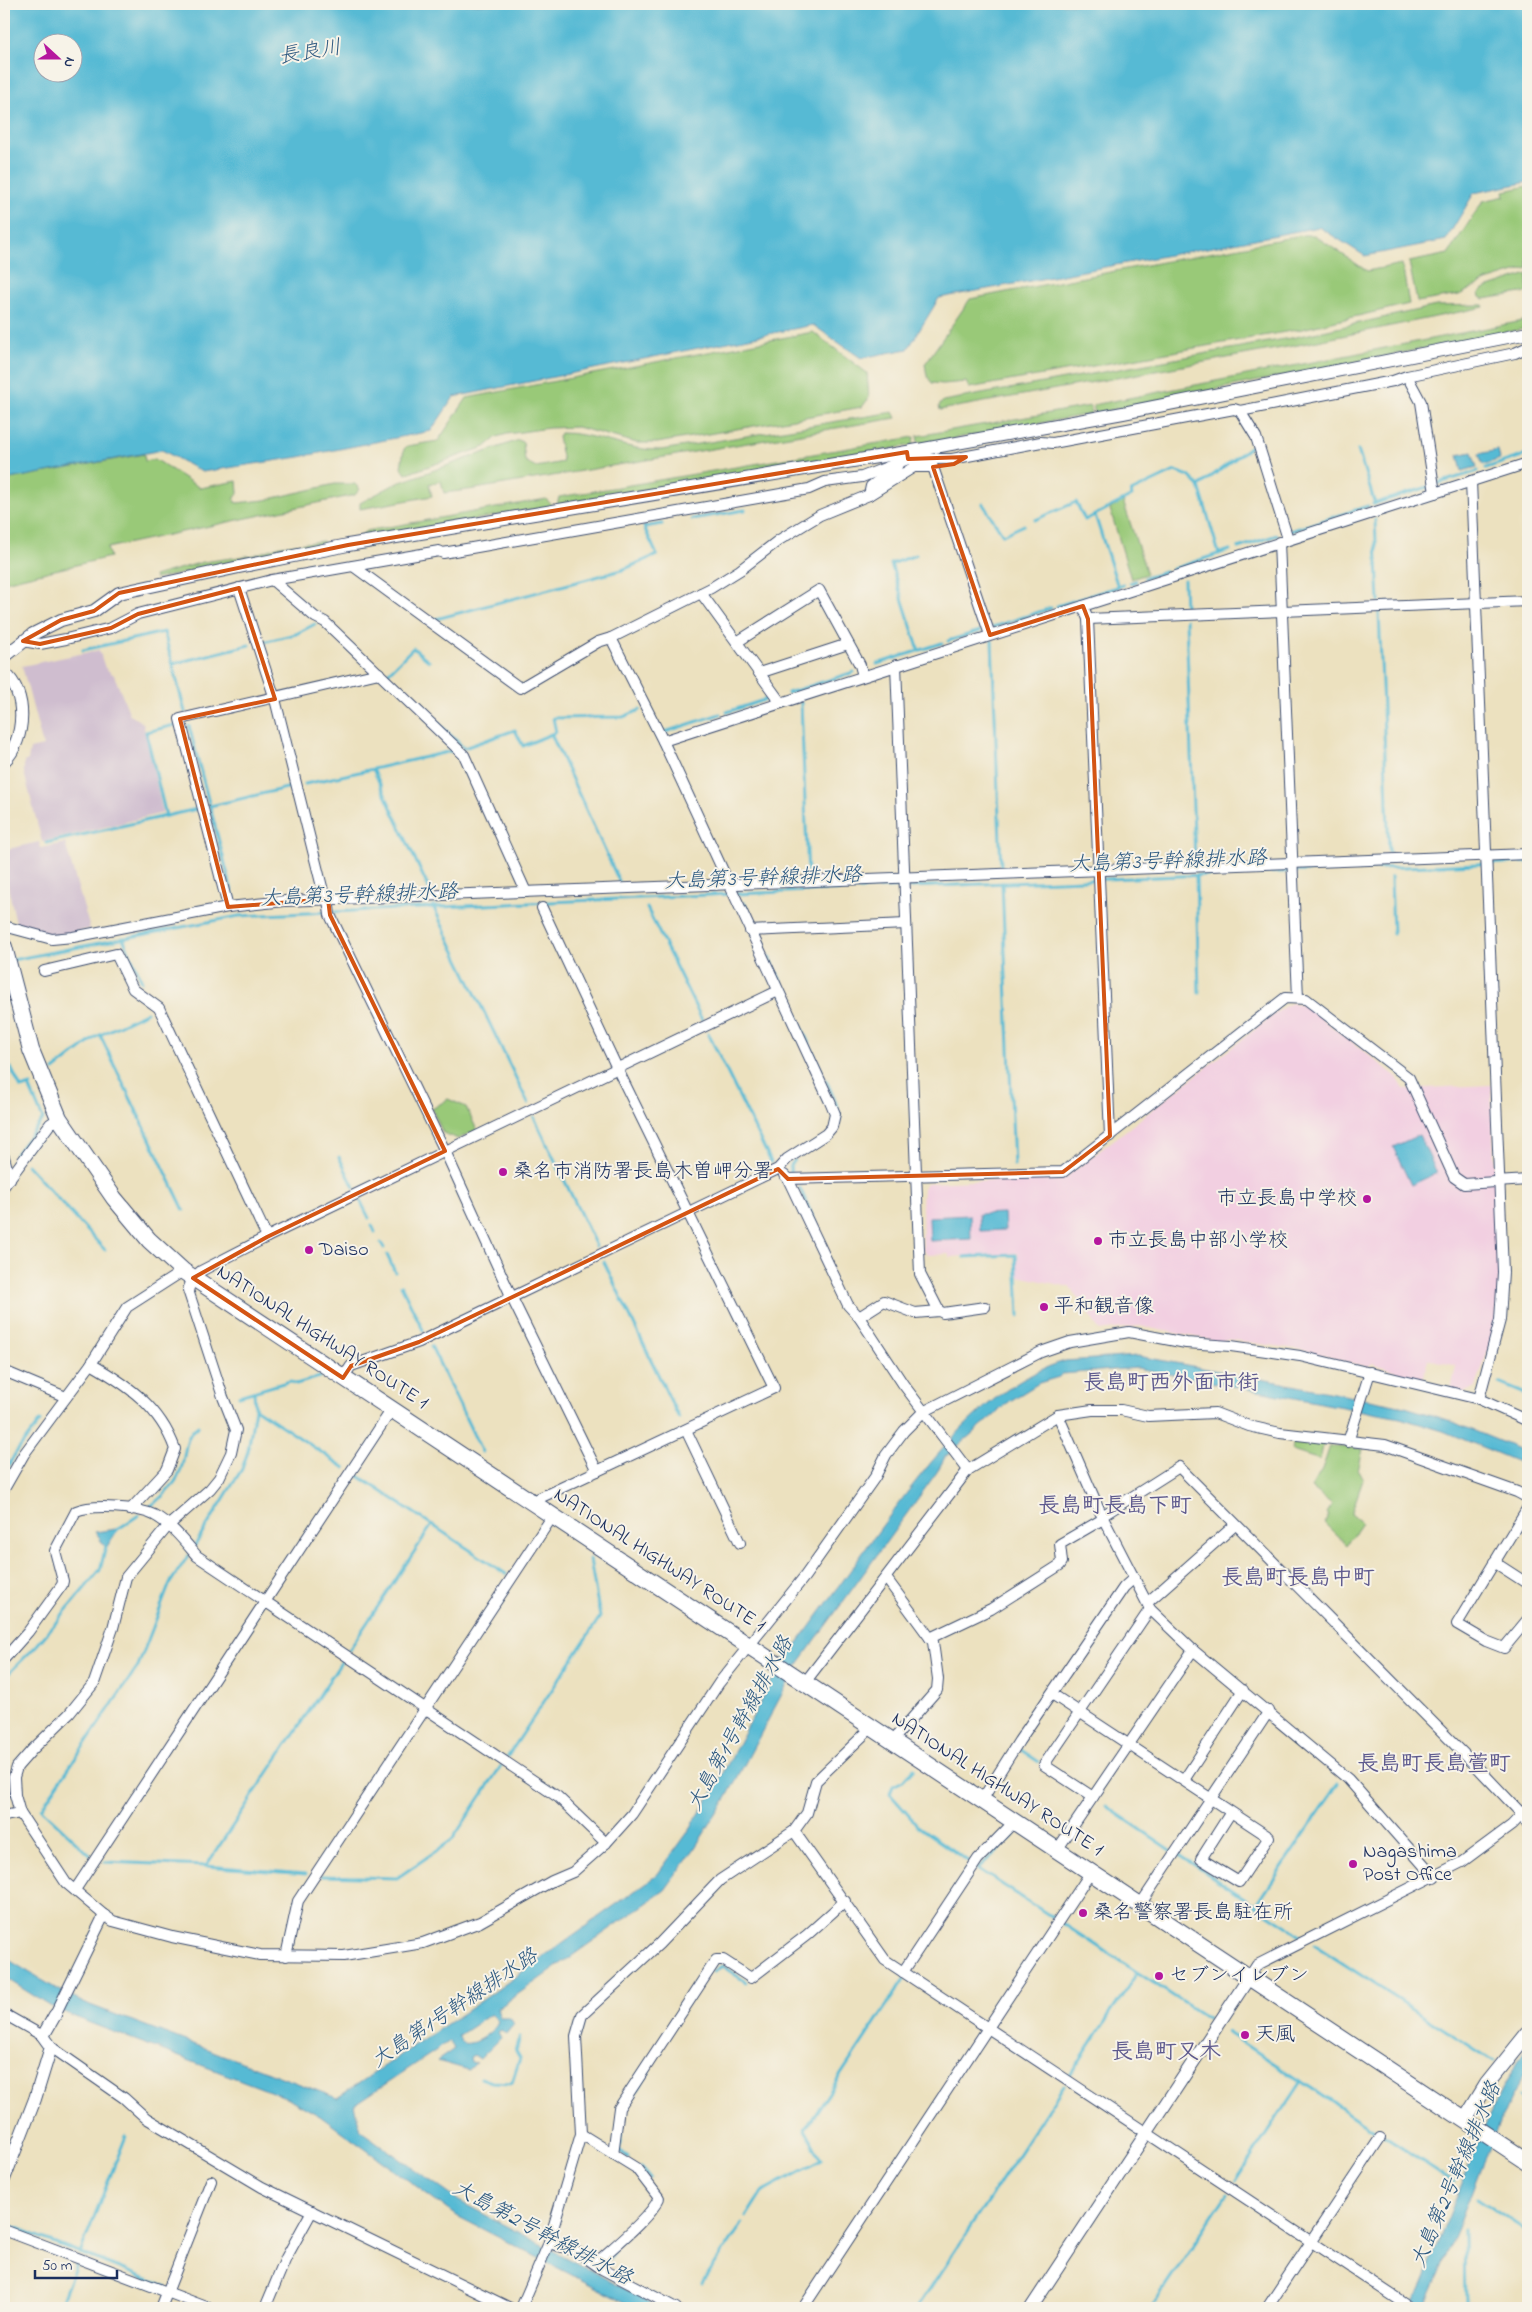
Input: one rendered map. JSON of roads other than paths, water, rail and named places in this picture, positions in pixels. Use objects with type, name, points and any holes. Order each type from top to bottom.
[{"type":"highway","name":"NATIONAL HIGHWAY ROUTE 1","points":[[4,946],[9,982],[31,1050],[59,1118],[114,1198],[149,1240],[188,1275],[552,1517],[803,1680],[872,1728],[1250,1976],[1528,2162]]},
{"type":"main road","points":[[1471,2124],[1487,2084],[1528,2033]]},
{"type":"street","points":[[4,657],[23,641],[61,620],[94,611],[119,593],[230,569],[348,546],[908,456],[1528,333]]},
{"type":"street","points":[[23,641],[40,644],[112,628],[138,614],[272,580],[439,551],[443,554],[809,489],[825,482],[862,477],[908,456],[966,457],[1041,442],[1053,443],[1234,410],[1240,411],[1393,381],[1407,376],[1515,353],[1528,347]]},
{"type":"street","points":[[1407,376],[1421,402],[1435,493]]},
{"type":"street","points":[[1240,411],[1256,437],[1283,540],[1282,611],[1298,998]]},
{"type":"street","points":[[869,495],[871,486],[908,456]]},
{"type":"street","points":[[353,566],[520,688],[598,642],[611,638],[701,593],[740,570],[779,540],[805,524],[869,495],[914,468],[933,468],[954,464],[966,457]]},
{"type":"street","points":[[663,741],[1283,540],[1528,463]]},
{"type":"street","points":[[933,468],[990,635]]},
{"type":"street","points":[[1471,481],[1500,1181],[1502,1299],[1500,1320],[1479,1399]]},
{"type":"street","points":[[272,580],[314,616],[325,622],[464,755],[526,892]]},
{"type":"street","points":[[239,588],[275,699],[328,905],[445,1151],[512,1298],[596,1472]]},
{"type":"street","points":[[737,642],[819,590],[860,665],[863,676]]},
{"type":"street","points":[[701,593],[781,703]]},
{"type":"street","points":[[1088,619],[1528,600]]},
{"type":"street","points":[[1083,606],[1088,619],[1110,1136]]},
{"type":"street","points":[[343,1378],[351,1366],[419,1342],[688,1210],[778,1169],[787,1158],[826,1134],[832,1127],[834,1114],[663,741],[611,638]]},
{"type":"street","points":[[759,673],[848,644]]},
{"type":"street","points":[[896,665],[920,1274],[939,1311]]},
{"type":"street","points":[[4,673],[16,685],[20,704],[16,740],[4,761]]},
{"type":"street","points":[[228,907],[180,719],[275,699],[379,673]]},
{"type":"street","points":[[4,926],[52,939],[73,937],[228,907],[328,905],[526,892],[730,886],[904,884],[1099,877],[1487,861],[1528,854]]},
{"type":"street","points":[[531,1502],[774,1388],[688,1210],[616,1068],[542,908]]},
{"type":"street","points":[[750,931],[906,924]]},
{"type":"street","points":[[44,971],[116,954],[132,989],[159,1008],[267,1237]]},
{"type":"street","points":[[4,1489],[24,1454],[91,1364],[127,1307],[188,1275],[201,1271],[267,1237],[616,1068],[778,992]]},
{"type":"street","points":[[788,1180],[1063,1172],[1285,998],[1298,998],[1306,999],[1409,1078],[1454,1177],[1464,1184],[1528,1180]]},
{"type":"street","points":[[7,1183],[50,1124],[59,1118]]},
{"type":"street","points":[[4,1157],[7,1183]]},
{"type":"street","points":[[778,1169],[788,1180],[848,1305],[859,1317],[923,1412],[965,1466]]},
{"type":"street","points":[[188,1275],[188,1290],[223,1397],[233,1419],[236,1430],[235,1439],[219,1478],[196,1504],[168,1526],[126,1577],[105,1653],[94,1683],[86,1695],[18,1767],[14,1776],[15,1795],[20,1812],[66,1884],[104,1915],[113,1920],[172,1937],[260,1955],[344,1956],[424,1943],[480,1922],[552,1881],[573,1872],[606,1843],[632,1814],[719,1683],[748,1644],[790,1596],[875,1477],[886,1455],[904,1431],[923,1412],[1041,1352],[1070,1342],[1129,1332],[1186,1343],[1231,1346],[1300,1356],[1479,1399],[1528,1421]]},
{"type":"street","points":[[859,1317],[884,1301],[915,1313],[939,1311],[943,1313],[985,1308]]},
{"type":"street","points":[[91,1364],[119,1380],[151,1406],[164,1424],[175,1448],[166,1470],[130,1510]]},
{"type":"street","points":[[4,1371],[66,1397]]},
{"type":"street","points":[[1348,1442],[1370,1372]]},
{"type":"street","points":[[75,1890],[392,1409]]},
{"type":"street","points":[[803,1680],[886,1578],[965,1466],[1058,1415],[1092,1410],[1122,1410],[1148,1416],[1215,1413],[1258,1428],[1348,1442],[1385,1445],[1404,1450],[1517,1492],[1528,1498]]},
{"type":"street","points":[[1058,1415],[1103,1517],[1133,1579],[1149,1605],[1193,1650],[1348,1779],[1434,1877]]},
{"type":"street","points":[[686,1430],[740,1543]]},
{"type":"street","points":[[930,1638],[991,1609],[1060,1565],[1062,1554],[1060,1544],[1179,1467],[1480,1770],[1525,1812],[1528,1825]]},
{"type":"street","points":[[1528,1506],[1457,1624],[1486,1641],[1504,1648],[1528,1619]]},
{"type":"street","points":[[4,1658],[28,1632],[62,1585],[63,1581],[55,1551],[70,1519],[76,1511],[92,1507],[130,1510],[153,1515],[168,1526],[197,1556],[264,1603],[558,1797],[606,1843]]},
{"type":"street","points":[[286,1956],[298,1901],[552,1517]]},
{"type":"street","points":[[1093,1797],[1044,1765],[1149,1605],[1235,1524]]},
{"type":"street","points":[[1494,1562],[1528,1584]]},
{"type":"street","points":[[886,1578],[933,1642],[938,1679],[937,1690],[892,1741]]},
{"type":"street","points":[[982,1800],[1124,1587],[1133,1579]]},
{"type":"street","points":[[1057,1850],[1193,1650]]},
{"type":"street","points":[[1184,1780],[1243,1690]]},
{"type":"street","points":[[1052,1694],[1269,1837],[1239,1882],[1201,1859],[1231,1812]]},
{"type":"street","points":[[1140,1904],[1269,1712]]},
{"type":"street","points":[[521,2308],[542,2264],[549,2244],[581,2134],[576,2036],[582,2015],[659,1944],[720,1880],[794,1831],[805,1816],[816,1781],[872,1728]]},
{"type":"street","points":[[4,1816],[20,1812]]},
{"type":"street","points":[[1031,2308],[1258,1965],[1434,1877],[1477,1853],[1525,1812]]},
{"type":"street","points":[[903,1972],[978,1859],[1014,1822]]},
{"type":"street","points":[[794,1831],[845,1901],[884,1960],[1404,2303],[1398,2308]]},
{"type":"street","points":[[803,2308],[986,2027],[1091,1872]]},
{"type":"street","points":[[613,2154],[619,2108],[716,1960],[723,1960],[751,1978],[807,1935],[845,1901]]},
{"type":"street","points":[[44,2036],[104,1915]]},
{"type":"street","points":[[4,2014],[44,2036],[51,2047],[124,2098],[146,2118],[262,2187],[510,2308]]},
{"type":"street","points":[[4,2179],[35,2099],[51,2047]]},
{"type":"street","points":[[581,2134],[636,2168],[658,2198],[656,2204],[596,2263]]},
{"type":"street","points":[[1267,2308],[1380,2138]]},
{"type":"street","points":[[161,2308],[211,2181]]},
{"type":"street","points":[[265,2308],[286,2258],[312,2211]]},
{"type":"street","points":[[4,2230],[209,2308]]},
{"type":"street","points":[[549,2244],[576,2251],[676,2308]]},
{"type":"water","name":"長良川","points":[[4,4],[1528,4],[1528,182],[1474,193],[1446,240],[1365,256],[1319,227],[939,298],[908,349],[861,358],[813,325],[454,397],[431,431],[299,457],[202,472],[162,450],[4,480]]},
{"type":"water","points":[[1498,450],[1500,459],[1483,465],[1479,454]]},
{"type":"water","points":[[1472,452],[1477,467],[1462,471],[1458,455]]},
{"type":"water","points":[[1419,1135],[1437,1173],[1411,1185],[1393,1147]]},
{"type":"water","points":[[1004,1213],[1005,1230],[980,1231],[979,1214]]},
{"type":"water","points":[[970,1215],[971,1239],[930,1241],[929,1217]]},
{"type":"water","points":[[1138,1356],[1229,1373],[1242,1378],[1246,1376],[1405,1407],[1448,1420],[1528,1453],[1528,1466],[1443,1431],[1400,1418],[1137,1368],[1062,1374],[1059,1377],[1039,1383],[1010,1401],[945,1457],[937,1472],[798,1664],[727,1797],[691,1854],[665,1890],[497,2009],[500,2018],[510,2018],[514,2024],[506,2034],[501,2030],[498,2032],[501,2038],[480,2059],[474,2055],[470,2057],[471,2062],[476,2063],[469,2070],[437,2061],[454,2049],[450,2041],[354,2105],[361,2131],[459,2201],[661,2308],[636,2308],[457,2216],[320,2116],[288,2098],[82,2020],[50,2006],[4,1977],[4,1957],[55,1988],[90,2005],[337,2098],[487,1997],[657,1875],[688,1832],[715,1788],[786,1654],[789,1655],[869,1544],[931,1463],[954,1436],[1006,1390],[1035,1373],[1065,1361]],"holes":[[[491,2014],[498,2021],[488,2034],[473,2042],[463,2043],[458,2036]]]},
{"type":"water","points":[[116,1529],[117,1531],[106,1548],[95,1532]]},
{"type":"water","points":[[1528,2045],[1528,2069],[1511,2098],[1482,2164],[1458,2228],[1424,2308],[1409,2308],[1422,2285],[1490,2117]]},
{"type":"waterway","points":[[1219,554],[1199,486],[1254,444]]},
{"type":"waterway","points":[[1358,450],[1375,504]]},
{"type":"waterway","points":[[1486,468],[1528,454]]},
{"type":"waterway","points":[[1035,520],[1076,502],[1085,520],[1132,496],[1131,492],[1175,471],[1189,476],[1199,486]]},
{"type":"waterway","points":[[1439,483],[1478,471]]},
{"type":"waterway","points":[[1373,504],[1428,487]]},
{"type":"waterway","points":[[983,504],[1003,535],[1024,525]]},
{"type":"waterway","points":[[1290,531],[1368,506]]},
{"type":"waterway","points":[[692,519],[745,510]]},
{"type":"waterway","points":[[1095,515],[1118,587]]},
{"type":"waterway","points":[[1375,520],[1379,601]]},
{"type":"waterway","points":[[436,619],[622,570],[657,555],[644,527],[662,524]]},
{"type":"waterway","points":[[1238,548],[1277,535]]},
{"type":"waterway","points":[[1173,569],[1230,550]]},
{"type":"waterway","points":[[916,555],[891,564],[919,651]]},
{"type":"waterway","points":[[1145,578],[1165,572]]},
{"type":"waterway","points":[[1184,580],[1185,610]]},
{"type":"waterway","points":[[1130,583],[1136,581]]},
{"type":"waterway","points":[[1057,606],[1123,585]]},
{"type":"waterway","points":[[993,627],[1051,608]]},
{"type":"waterway","points":[[1379,612],[1389,852]]},
{"type":"waterway","points":[[1186,620],[1195,861]]},
{"type":"waterway","points":[[263,642],[296,634],[315,624]]},
{"type":"waterway","points":[[948,641],[980,631]]},
{"type":"waterway","points":[[83,650],[164,632],[185,712]]},
{"type":"waterway","points":[[992,641],[1001,868]]},
{"type":"waterway","points":[[877,664],[942,643]]},
{"type":"waterway","points":[[172,664],[249,645]]},
{"type":"waterway","points":[[387,674],[413,648],[429,661]]},
{"type":"waterway","points":[[788,693],[854,672]]},
{"type":"waterway","points":[[727,712],[767,699]]},
{"type":"waterway","points":[[801,703],[808,876]]},
{"type":"waterway","points":[[422,708],[460,744]]},
{"type":"waterway","points":[[462,746],[464,748],[515,730],[523,746],[556,732],[553,718],[623,717],[640,710]]},
{"type":"waterway","points":[[665,732],[720,714]]},
{"type":"waterway","points":[[166,816],[146,732],[175,725]]},
{"type":"waterway","points":[[189,726],[234,899]]},
{"type":"waterway","points":[[551,734],[619,881]]},
{"type":"waterway","points":[[429,889],[373,769],[452,751]]},
{"type":"waterway","points":[[305,784],[373,769]]},
{"type":"waterway","points":[[210,806],[291,787]]},
{"type":"waterway","points":[[46,843],[197,809]]},
{"type":"waterway","name":"大島第3号幹線排水路","points":[[737,894],[1528,862]]},
{"type":"waterway","points":[[1196,875],[1199,993]]},
{"type":"waterway","points":[[1391,877],[1393,934]]},
{"type":"waterway","points":[[1002,883],[1014,1165]]},
{"type":"waterway","name":"大島第3号幹線排水路","points":[[12,960],[239,916],[731,894]]},
{"type":"waterway","points":[[744,903],[754,923]]},
{"type":"waterway","points":[[433,906],[528,1103]]},
{"type":"waterway","points":[[647,908],[702,1020]]},
{"type":"waterway","points":[[760,936],[763,943]]},
{"type":"waterway","points":[[123,938],[142,981]]},
{"type":"waterway","points":[[769,956],[782,983]]},
{"type":"waterway","points":[[54,1070],[96,1037],[147,1012]]},
{"type":"waterway","points":[[795,1013],[821,1070]]},
{"type":"waterway","points":[[708,1033],[771,1162]]},
{"type":"waterway","points":[[100,1035],[184,1210]]},
{"type":"waterway","points":[[11,1068],[21,1088],[31,1085]]},
{"type":"waterway","points":[[810,1150],[823,1142],[831,1134],[837,1127],[839,1120],[839,1113],[826,1080]]},
{"type":"waterway","points":[[16,1154],[43,1119],[29,1086]]},
{"type":"waterway","points":[[534,1117],[596,1246]]},
{"type":"waterway","points":[[339,1157],[354,1187]]},
{"type":"waterway","points":[[791,1173],[790,1165],[794,1160]]},
{"type":"waterway","points":[[27,1165],[105,1250]]},
{"type":"waterway","points":[[800,1188],[819,1231]]},
{"type":"waterway","points":[[360,1200],[369,1218]]},
{"type":"waterway","points":[[372,1225],[375,1232]]},
{"type":"waterway","points":[[381,1243],[384,1248]]},
{"type":"waterway","points":[[387,1255],[395,1272]]},
{"type":"waterway","points":[[964,1257],[1016,1255],[1019,1316]]},
{"type":"waterway","points":[[604,1262],[679,1418]]},
{"type":"waterway","points":[[401,1285],[423,1330]]},
{"type":"waterway","points":[[431,1346],[482,1452]]},
{"type":"waterway","points":[[239,1396],[290,1381],[296,1384],[320,1377]]},
{"type":"waterway","points":[[1499,1383],[1528,1395]]},
{"type":"waterway","points":[[194,1547],[242,1469],[248,1451],[255,1408],[254,1392]]},
{"type":"waterway","points":[[255,1408],[345,1468]]},
{"type":"waterway","points":[[4,1474],[15,1454],[40,1421]]},
{"type":"waterway","points":[[147,1509],[166,1492],[178,1477],[187,1441],[198,1426]]},
{"type":"waterway","points":[[357,1475],[506,1574]]},
{"type":"waterway","points":[[115,1531],[139,1515]]},
{"type":"waterway","points":[[349,1650],[432,1525]]},
{"type":"waterway","points":[[4,1678],[37,1645],[100,1570],[106,1546]]},
{"type":"waterway","points":[[90,1855],[41,1809],[138,1666],[170,1583],[188,1556]]},
{"type":"waterway","points":[[508,1756],[600,1617],[590,1559]]},
{"type":"waterway","points":[[206,1866],[342,1661]]},
{"type":"waterway","points":[[1021,1750],[1039,1762]]},
{"type":"waterway","points":[[322,1876],[397,1878],[452,1840],[501,1766]]},
{"type":"waterway","points":[[914,1769],[903,1781],[893,1786],[890,1794],[919,1827],[969,1862]]},
{"type":"waterway","points":[[1256,1906],[1338,1784]]},
{"type":"waterway","points":[[1106,1806],[1171,1850]]},
{"type":"waterway","points":[[977,1869],[1014,1836]]},
{"type":"waterway","points":[[1178,1854],[1303,1937]]},
{"type":"waterway","points":[[105,1862],[206,1866],[306,1874]]},
{"type":"waterway","points":[[977,1868],[1055,1919]]},
{"type":"waterway","points":[[1062,1923],[1207,2018]]},
{"type":"waterway","points":[[1313,1944],[1493,2061]]},
{"type":"waterway","points":[[714,1972],[722,1966],[746,1982]]},
{"type":"waterway","points":[[1069,2077],[1137,1973]]},
{"type":"waterway","points":[[746,2217],[762,2192],[821,2160],[805,2129],[904,1979]]},
{"type":"waterway","points":[[1227,2032],[1377,2132]]},
{"type":"waterway","points":[[481,2078],[492,2082],[512,2083],[520,2058],[516,2051],[520,2037]]},
{"type":"waterway","points":[[628,2157],[619,2150],[625,2108],[649,2071]]},
{"type":"waterway","points":[[1235,2182],[1301,2081]]},
{"type":"waterway","points":[[917,2308],[1064,2085]]},
{"type":"waterway","points":[[1519,2096],[1528,2101]]},
{"type":"waterway","points":[[80,2253],[126,2136]]},
{"type":"waterway","name":"大島第2号幹線排水路","points":[[1385,2137],[1454,2182]]},
{"type":"waterway","points":[[641,2167],[650,2178]]},
{"type":"waterway","points":[[1151,2308],[1227,2194]]},
{"type":"waterway","points":[[1477,2198],[1528,2232]]},
{"type":"waterway","points":[[4,2223],[165,2286]]},
{"type":"waterway","points":[[702,2283],[742,2224]]},
{"type":"waterway","points":[[1464,2230],[1465,2308]]},
{"type":"waterway","name":"大島第2号幹線排水路","points":[[604,2264],[614,2253]]},
{"type":"waterway","points":[[59,2308],[77,2262]]},
{"type":"waterway","points":[[209,2303],[222,2308]]},
{"type":"place","name":"桑名市消防署長島木曽岬分署","points":[[503,1172]]},
{"type":"place","name":"市立長島中学校","points":[[1367,1199]]},
{"type":"place","name":"市立長島中部小学校","points":[[1098,1241]]},
{"type":"place","name":"Daiso","points":[[309,1250]]},
{"type":"place","name":"平和観音像","points":[[1044,1307]]},
{"type":"place","name":"Nagashima Post Office","points":[[1353,1864]]},
{"type":"place","name":"桑名警察署長島駐在所","points":[[1083,1913]]},
{"type":"place","name":"セブンイレブン","points":[[1159,1976]]},
{"type":"place","name":"天風","points":[[1245,2035]]},
{"type":"district","name":"長島町西外面市街","points":[[1171,1384]]},
{"type":"district","name":"長島町長島下町","points":[[1115,1507]]},
{"type":"district","name":"長島町長島中町","points":[[1298,1579]]},
{"type":"district","name":"長島町長島萱町","points":[[1434,1765]]},
{"type":"district","name":"長島町又木","points":[[1166,2053]]},
{"type":"water label","name":"大島第1号幹線排水路","points":[[741,1724]]},
{"type":"water label","name":"大島第1号幹線排水路","points":[[455,2009]]}]
